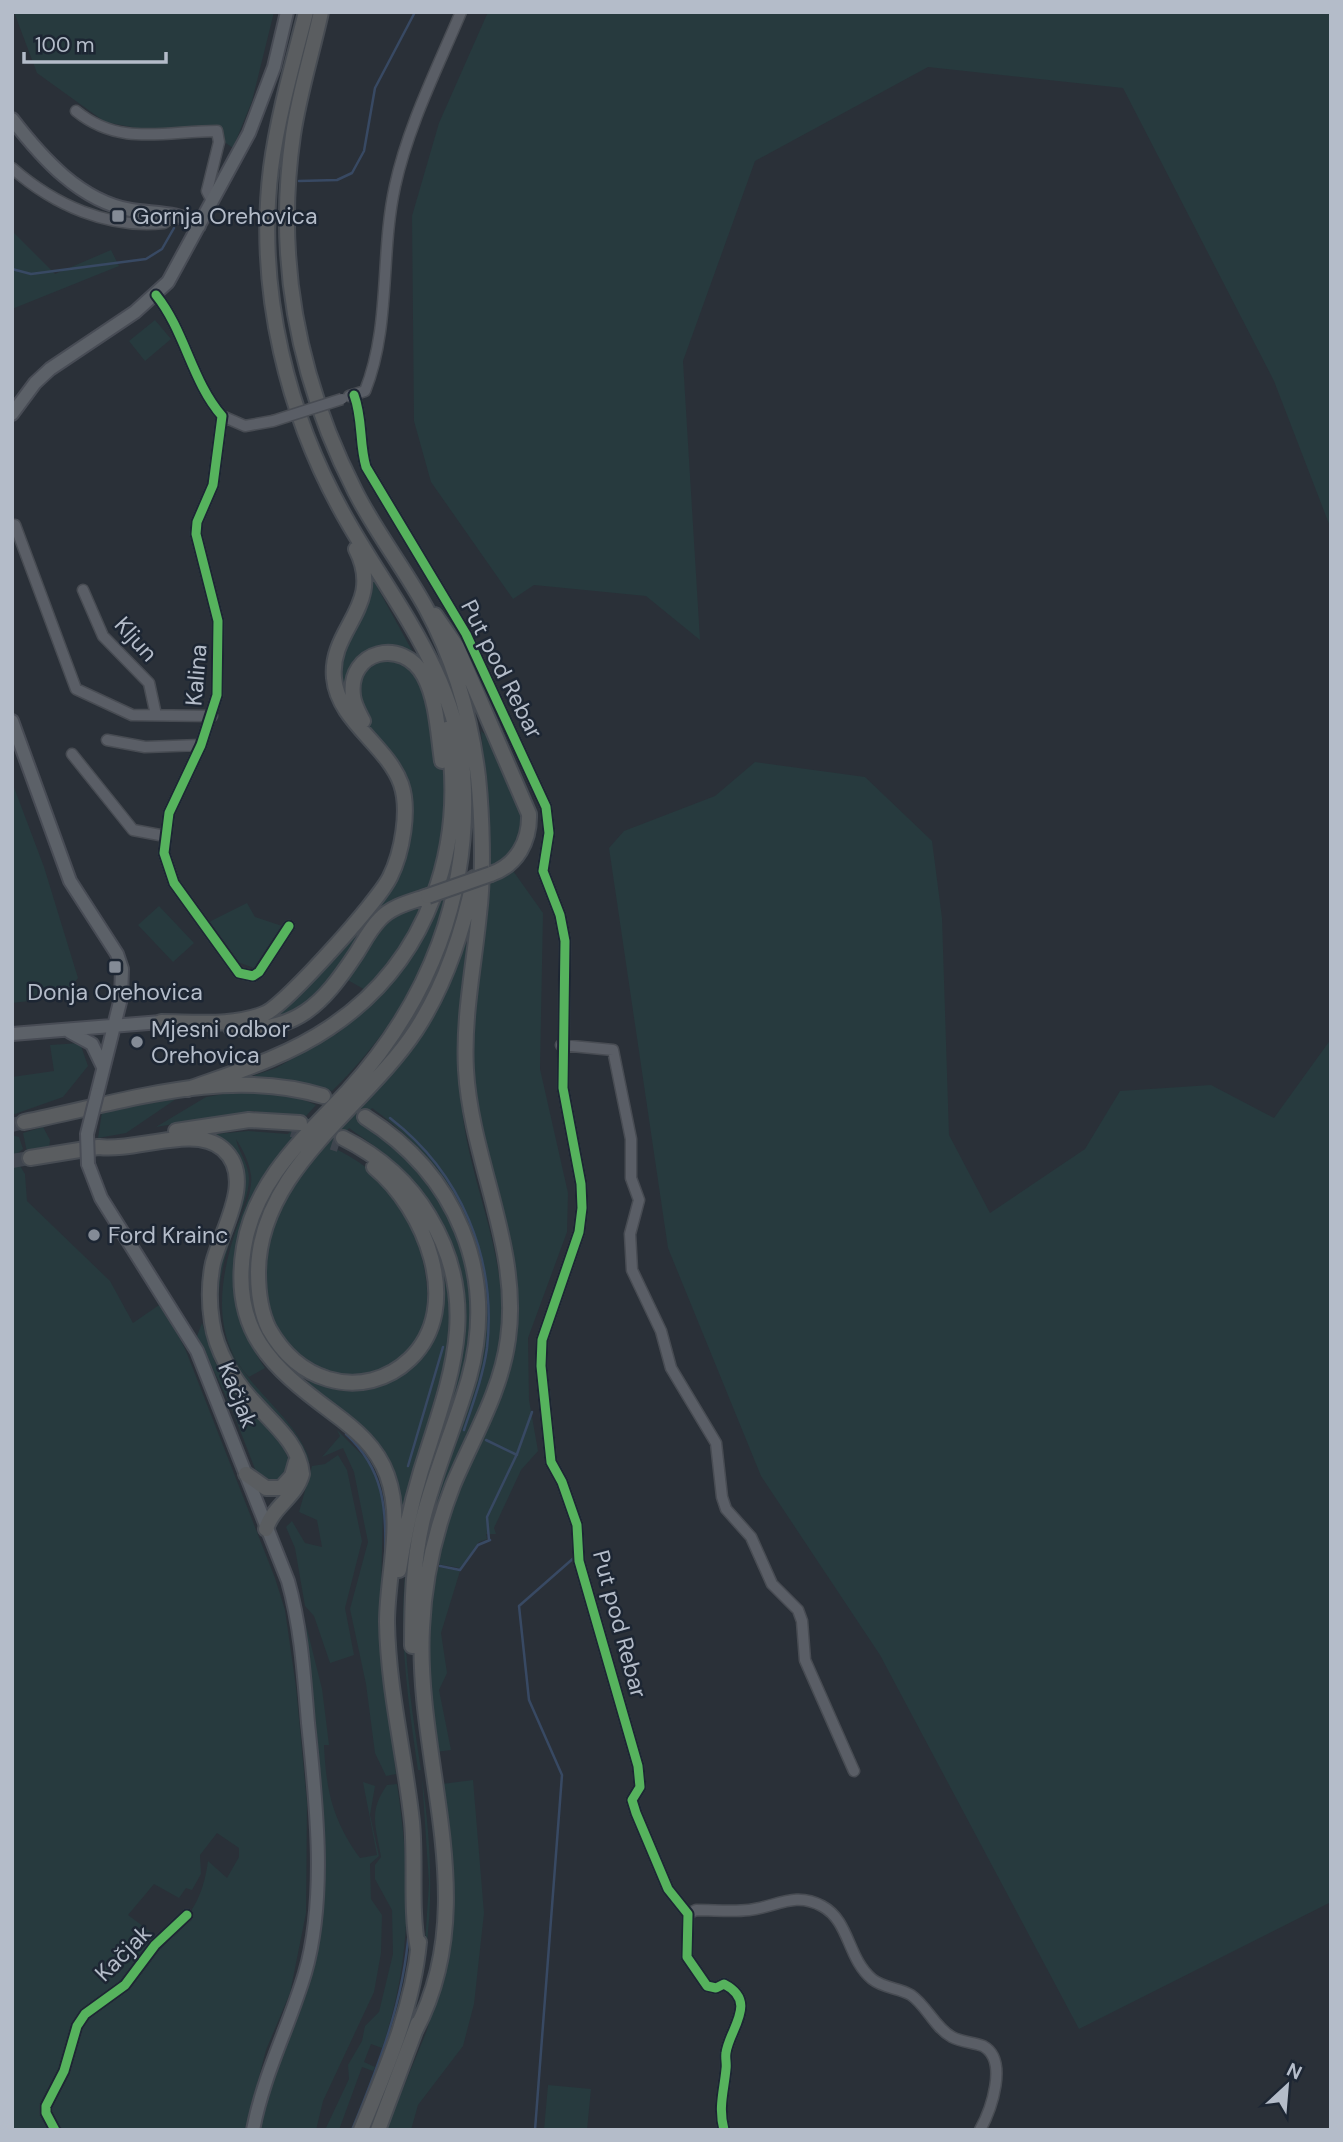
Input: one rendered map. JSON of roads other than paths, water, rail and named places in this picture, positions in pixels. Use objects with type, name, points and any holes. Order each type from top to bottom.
[{"type":"highway","points":[[306,12],[272,166],[268,227],[270,285],[277,333],[292,394],[304,428],[341,509],[447,695],[463,771],[462,850],[446,931],[427,977],[372,1064],[287,1156],[263,1190],[247,1230],[241,1273],[246,1316],[265,1355],[296,1386],[355,1429],[380,1459],[392,1491],[394,1528],[388,1605],[388,1650],[412,1820],[418,1949]]},
{"type":"highway","points":[[321,12],[292,143],[287,219],[290,295],[303,361],[325,428],[356,495],[436,627],[466,708],[479,786],[480,909],[469,987],[466,1070],[478,1152],[507,1271],[509,1332],[496,1388],[440,1521],[425,1592],[422,1672],[443,1825],[447,1885],[444,1935],[436,1980],[429,2007],[415,2031]]},
{"type":"highway","points":[[161,1022],[202,1022],[253,1017],[282,1002],[389,880],[401,840],[404,796],[395,772],[342,704],[333,675],[338,650],[359,607],[366,583],[361,559],[343,524],[341,509]]},
{"type":"highway","points":[[202,1022],[229,1028],[258,1028],[304,1015],[331,992],[381,917],[396,908],[504,868],[523,848],[529,829],[527,804],[453,638],[424,604]]},
{"type":"highway","points":[[370,738],[354,701],[354,683],[366,659],[379,652],[392,652],[414,663],[426,679],[442,761],[453,786]]},
{"type":"highway","points":[[188,1089],[276,1057],[330,1028],[374,990],[409,946],[432,902],[450,845],[453,786],[446,719],[427,656]]},
{"type":"highway","points":[[361,2130],[395,2043],[418,1949],[422,1845],[398,1682],[396,1602],[409,1515],[456,1356],[458,1298],[450,1260],[422,1205],[394,1172],[341,1141],[373,1166],[402,1198],[426,1242],[436,1288],[430,1330],[414,1355],[393,1372],[363,1382],[347,1382],[316,1374],[285,1352],[265,1321],[260,1303],[261,1243],[270,1212],[292,1175],[392,1062],[435,995],[466,916],[474,879],[479,828]]},
{"type":"highway","points":[[24,1122],[222,1084],[258,1083],[297,1088],[323,1096]]},
{"type":"highway","points":[[365,1117],[394,1138],[422,1164],[456,1212],[473,1266],[478,1310],[469,1377],[435,1476],[414,1574],[413,1667],[439,1866],[434,1948],[415,2031],[378,2130]]},
{"type":"highway","points":[[30,1158],[213,1124],[249,1120],[296,1127]]},
{"type":"highway","points":[[99,1147],[123,1149],[197,1138],[217,1144],[231,1157],[235,1167],[236,1189],[213,1264],[209,1290],[212,1323],[232,1373],[291,1444],[302,1474],[298,1485],[276,1508],[266,1529]]},
{"type":"highway","points":[[246,1474],[266,1488],[281,1488],[292,1476],[297,1457]]},
{"type":"main road","points":[[12,414],[35,383],[50,369],[104,335],[156,295],[168,282],[249,133],[261,103],[287,12]]},
{"type":"main road","points":[[12,119],[52,164],[94,198],[130,210],[174,215],[199,226]]},
{"type":"main road","name":"Kačjak","points":[[12,721],[70,881],[121,962],[123,978],[114,1024],[87,1134],[89,1164],[101,1198],[197,1351],[288,1581],[296,1612],[313,1769],[317,1848],[314,1922],[305,1972],[265,2080],[253,2130]]},
{"type":"main road","points":[[12,1034],[161,1022]]},
{"type":"main road","points":[[63,1030],[87,1038],[97,1052],[103,1068]]},
{"type":"street","points":[[156,295],[170,313],[211,400],[222,416],[246,425],[274,421],[365,391],[378,359],[387,232],[395,186],[409,136],[461,12]]},
{"type":"street","points":[[76,111],[101,125],[134,136],[217,131],[219,142],[207,191],[212,201]]},
{"type":"street","points":[[12,169],[60,200],[116,223],[164,223],[174,215]]},
{"type":"street","name":"Put pod Rebar","points":[[354,395],[362,423],[361,451],[373,481],[466,634],[537,782],[549,820],[542,871],[561,915],[565,941],[561,1045],[563,1088],[581,1184],[582,1208],[579,1232],[541,1340],[551,1462],[562,1482],[577,1525],[579,1561],[638,1766],[640,1787],[632,1800],[668,1889],[688,1914]]},
{"type":"street","name":"Kalina","points":[[222,416],[213,485],[197,522],[196,534],[218,621],[217,695],[201,746],[174,800],[165,836],[166,862],[174,883],[234,970],[253,976],[259,972],[289,926]]},
{"type":"street","points":[[15,526],[72,685],[81,694],[132,715],[212,716]]},
{"type":"street","name":"Kljun","points":[[83,590],[103,636],[149,682],[156,715]]},
{"type":"street","points":[[107,740],[145,747],[201,746]]},
{"type":"street","points":[[72,754],[133,830],[165,836]]},
{"type":"street","points":[[561,1045],[613,1050],[631,1139],[631,1178],[639,1200],[630,1234],[632,1270],[661,1331],[671,1368],[691,1405],[714,1436],[726,1509],[751,1537],[772,1584],[798,1610],[802,1621],[805,1660],[854,1771]]},
{"type":"street","points":[[724,2130],[719,2103],[727,2066],[726,2052],[741,2016],[739,2000],[733,1989],[724,1984],[716,1988],[706,1986],[699,1979],[687,1957],[685,1940],[688,1914],[696,1910],[754,1910],[785,1899],[801,1899],[821,1906],[840,1920],[850,1949],[873,1981],[908,1993],[953,2038],[982,2046],[990,2052],[996,2063],[995,2082],[987,2117],[981,2130]]},
{"type":"street","name":"Kačjak","points":[[55,2130],[46,2113],[46,2106],[64,2071],[77,2026],[98,2004],[125,1985],[155,1945],[187,1915]]},
{"type":"waterway","points":[[299,181],[337,180],[352,173],[364,151],[375,88],[415,12]]},
{"type":"waterway","points":[[12,269],[31,274],[146,259],[162,249],[174,228]]},
{"type":"waterway","points":[[390,1118],[437,1164],[455,1191],[479,1250],[489,1315],[487,1348],[464,1430]]},
{"type":"waterway","points":[[408,1466],[443,1347]]},
{"type":"waterway","points":[[489,1540],[487,1517],[517,1454],[532,1412]]},
{"type":"waterway","points":[[346,1434],[359,1447],[376,1476],[384,1507],[385,1559]]},
{"type":"waterway","points":[[486,1440],[517,1455]]},
{"type":"waterway","points":[[440,1566],[460,1570],[478,1545],[490,1540]]},
{"type":"waterway","points":[[535,2130],[562,1775],[529,1700],[519,1606],[576,1556]]},
{"type":"waterway","points":[[352,2130],[389,2032],[402,1981],[409,1929]]},
{"type":"tunnel","points":[[12,1125],[24,1122]]},
{"type":"tunnel","points":[[292,1130],[339,1145]]},
{"type":"tunnel","points":[[12,1161],[30,1158]]},
{"type":"place","name":"Gornja Orehovica","points":[[118,216]]},
{"type":"place","name":"Donja Orehovica","points":[[115,967]]},
{"type":"place","name":"Mjesni odbor Orehovica","points":[[137,1042]]},
{"type":"place","name":"Ford Krainc","points":[[94,1235]]}]
